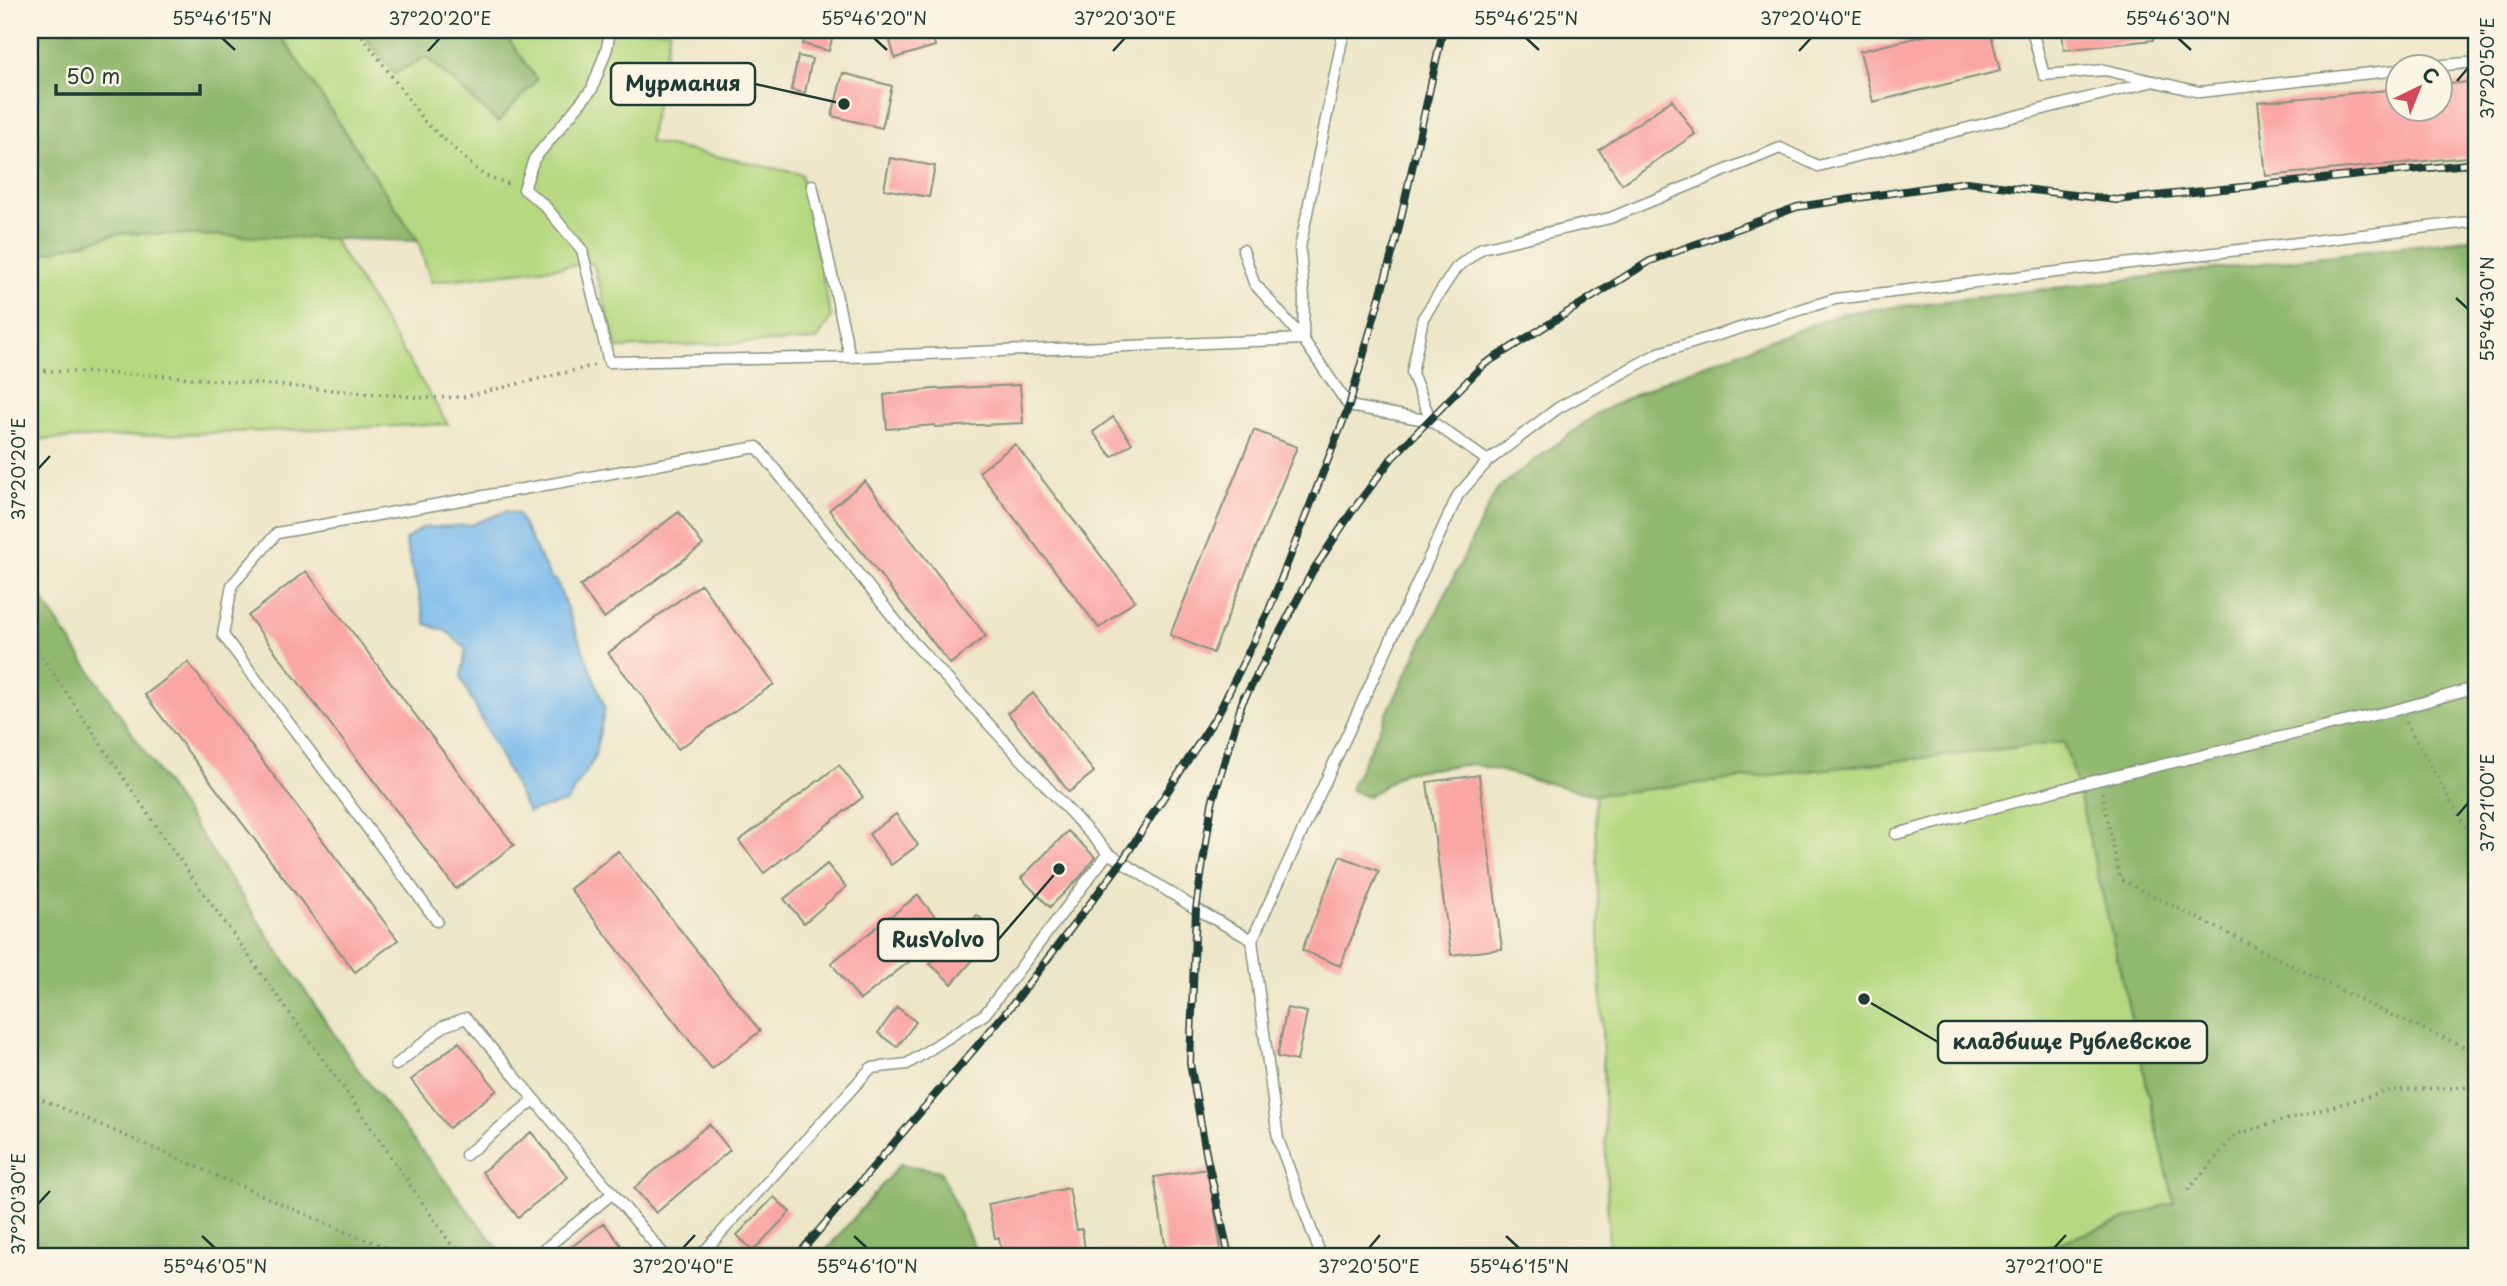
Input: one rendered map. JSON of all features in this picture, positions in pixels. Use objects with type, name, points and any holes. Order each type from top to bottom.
[{"type":"lane","points":[[610,30],[607,48],[592,89],[534,159],[524,189],[544,205],[582,250],[609,362],[850,357],[1303,340]]},
{"type":"lane","points":[[1303,340],[1304,297],[1300,248],[1344,30]]},
{"type":"lane","points":[[2032,30],[2044,75],[2105,70],[2200,92],[2384,72]]},
{"type":"lane","points":[[2454,64],[2477,62]]},
{"type":"lane","points":[[1430,421],[1412,373],[1423,318],[1456,268],[1482,248],[1610,218],[1780,148],[1818,166],[2154,81]]},
{"type":"lane","points":[[812,185],[850,357]]},
{"type":"lane","points":[[1321,1256],[1278,1139],[1252,940],[1458,495],[1488,461],[1558,408],[1658,353],[1835,299],[2477,221]]},
{"type":"lane","points":[[1243,250],[1254,283],[1303,340],[1349,406],[1430,421],[1488,461]]},
{"type":"lane","points":[[437,921],[223,635],[232,585],[277,533],[757,447],[913,642],[1108,853],[1196,909],[1252,940]]},
{"type":"lane","points":[[1896,834],[2099,780],[2399,709],[2477,687]]},
{"type":"lane","points":[[700,1256],[872,1068],[907,1064],[985,1014],[1108,853]]},
{"type":"lane","points":[[396,1065],[444,1026],[466,1018],[665,1256]]},
{"type":"lane","points":[[466,1155],[534,1100]]},
{"type":"lane","points":[[540,1253],[612,1193]]},
{"type":"path","points":[[358,30],[425,122],[483,175],[524,189]]},
{"type":"path","points":[[30,370],[168,376],[426,398],[463,397],[499,390],[537,377],[609,362]]},
{"type":"path","points":[[30,639],[169,845],[352,1100],[459,1256]]},
{"type":"path","points":[[2399,709],[2477,848]]},
{"type":"path","points":[[2099,780],[2120,878],[2384,1012],[2477,1052]]},
{"type":"path","points":[[2188,1190],[2236,1134],[2391,1090],[2477,1087]]},
{"type":"path","points":[[30,1094],[355,1236],[411,1256]]},
{"type":"green space","points":[[30,30],[277,30],[418,241],[121,233],[30,257]]},
{"type":"green space","points":[[277,30],[670,30],[649,142],[801,174],[831,317],[817,340],[617,348],[593,263],[431,282],[418,241]]},
{"type":"green space","points":[[360,30],[502,30],[537,80],[498,122],[426,57],[394,74]]},
{"type":"green space","points":[[121,233],[332,237],[448,424],[30,440],[30,257]]},
{"type":"green space","points":[[2477,238],[2477,1256],[2022,1256],[2174,1202],[2077,785],[2064,742],[1595,795],[1473,764],[1404,772],[1367,797],[1350,789],[1497,489],[1599,412],[1670,378],[1843,313]]},
{"type":"green space","points":[[30,581],[357,1068],[504,1256],[30,1256]]},
{"type":"green space","points":[[2064,742],[2077,785],[2174,1203],[2022,1256],[1609,1256],[1595,795]]},
{"type":"green space","points":[[900,1164],[940,1171],[978,1256],[821,1256]]},
{"type":"water","points":[[506,511],[518,514],[551,579],[556,580],[605,707],[594,759],[567,802],[528,812],[461,678],[466,649],[448,632],[426,624],[405,540],[422,528],[471,525]]},
{"type":"building","points":[[806,30],[834,30],[829,51],[803,44]]},
{"type":"building","points":[[887,30],[931,30],[935,46],[895,58]]},
{"type":"building","points":[[1949,30],[1990,30],[2000,71],[1873,102],[1860,51]]},
{"type":"building","points":[[2062,30],[2152,30],[2153,40],[2064,50]]},
{"type":"building","points":[[798,56],[812,59],[805,93],[791,90]]},
{"type":"building","points":[[843,73],[892,86],[882,128],[832,116]]},
{"type":"building","points":[[2477,81],[2477,156],[2266,176],[2258,102],[2384,90],[2384,122],[2454,122],[2454,83]]},
{"type":"building","points":[[1672,100],[1695,134],[1622,184],[1599,150]]},
{"type":"building","points":[[890,158],[935,166],[929,197],[884,189]]},
{"type":"building","points":[[1020,385],[1023,423],[887,429],[884,395],[933,389]]},
{"type":"building","points":[[1113,417],[1132,443],[1112,457],[1093,432]]},
{"type":"building","points":[[1254,430],[1297,447],[1213,653],[1170,635]]},
{"type":"building","points":[[1015,444],[1135,600],[1099,628],[979,472]]},
{"type":"building","points":[[865,481],[986,636],[950,664],[829,510]]},
{"type":"building","points":[[679,512],[703,545],[604,618],[580,586]]},
{"type":"building","points":[[306,571],[514,845],[456,889],[248,616]]},
{"type":"building","points":[[701,584],[774,684],[678,749],[643,697],[608,653]]},
{"type":"building","points":[[188,662],[398,940],[355,972],[145,695]]},
{"type":"building","points":[[1033,693],[1094,772],[1069,792],[1008,713]]},
{"type":"building","points":[[839,765],[863,797],[764,873],[739,841]]},
{"type":"building","points":[[1479,775],[1502,949],[1451,955],[1427,782]]},
{"type":"building","points":[[896,814],[918,845],[891,865],[869,834]]},
{"type":"building","points":[[1068,831],[1095,857],[1080,877],[1050,907],[1021,878]]},
{"type":"building","points":[[618,851],[760,1031],[712,1069],[570,889]]},
{"type":"building","points":[[1340,856],[1379,871],[1340,966],[1302,950]]},
{"type":"building","points":[[827,864],[846,887],[804,923],[784,899]]},
{"type":"building","points":[[918,895],[947,932],[860,1000],[831,963]]},
{"type":"building","points":[[977,915],[997,932],[952,984],[930,964],[951,937],[954,941]]},
{"type":"building","points":[[897,1007],[916,1022],[897,1047],[878,1033]]},
{"type":"building","points":[[1287,1008],[1307,1012],[1297,1061],[1277,1057]]},
{"type":"building","points":[[459,1042],[497,1090],[449,1128],[411,1080]]},
{"type":"building","points":[[709,1124],[730,1150],[656,1213],[634,1188]]},
{"type":"building","points":[[531,1132],[568,1177],[518,1217],[482,1172]]},
{"type":"building","points":[[1208,1169],[1222,1256],[1167,1256],[1154,1177]]},
{"type":"building","points":[[1069,1188],[1077,1230],[1082,1229],[1086,1256],[1002,1256],[988,1204]]},
{"type":"building","points":[[774,1197],[790,1212],[753,1251],[737,1235]]},
{"type":"building","points":[[604,1223],[629,1256],[559,1256]]},
{"type":"railway","points":[[797,1256],[1013,1004],[1121,863],[1219,712],[1269,610],[1349,406],[1396,240],[1443,30]]},
{"type":"railway","points":[[1241,705],[1312,572],[1392,458],[1483,365],[1650,261],[1797,207],[1966,182],[2116,200],[2477,163]]},
{"type":"railway","points":[[1229,1256],[1207,1158],[1190,1063],[1196,909],[1212,803],[1244,696]]},
{"type":"place","name":"Мурмания","points":[[844,104]]},
{"type":"place","name":"RusVolvo","points":[[1059,869]]},
{"type":"place","name":"кладбище Рублевское","points":[[1864,999]]}]
